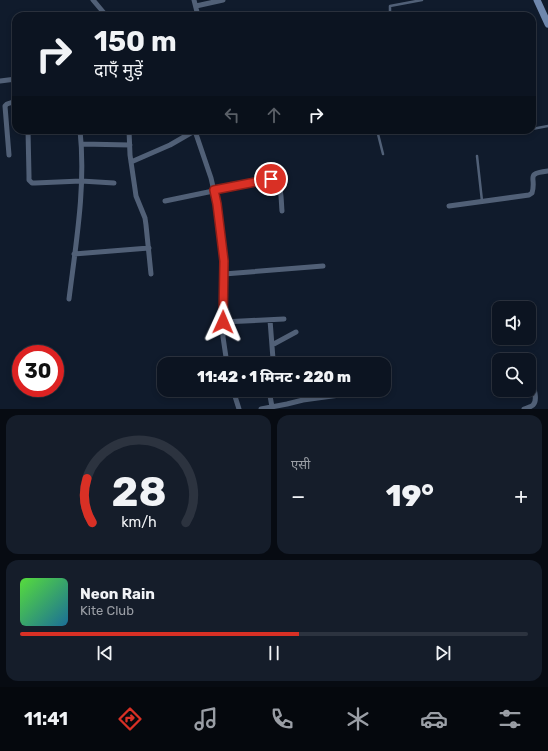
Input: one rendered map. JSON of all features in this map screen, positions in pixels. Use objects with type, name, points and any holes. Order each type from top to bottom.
[{"type":"street","points":[[93,0],[103,12]]},
{"type":"street","points":[[194,0],[197,12]]},
{"type":"street","points":[[196,6],[223,0]]},
{"type":"street","points":[[537,0],[548,24]]},
{"type":"street","points":[[0,81],[12,80]]},
{"type":"street","points":[[10,155],[5,106],[12,102]]},
{"type":"street","points":[[28,134],[29,180],[32,183],[82,181],[114,183]]},
{"type":"street","points":[[69,299],[80,213],[82,181],[81,134]]},
{"type":"street","points":[[130,134],[131,162],[136,196],[145,218],[152,274]]},
{"type":"street","points":[[131,162],[188,134]]},
{"type":"street","points":[[196,134],[214,190],[220,225],[224,274],[223,337],[226,357]]},
{"type":"street","points":[[82,144],[130,144]]},
{"type":"street","points":[[449,206],[532,194],[534,174],[548,171]]},
{"type":"street","points":[[165,201],[275,179],[279,186],[282,211]]},
{"type":"street","points":[[74,254],[149,248]]},
{"type":"street","points":[[224,274],[323,266]]},
{"type":"street","points":[[223,322],[284,319]]},
{"type":"street","points":[[270,320],[273,357]]},
{"type":"street","points":[[272,345],[296,332]]},
{"type":"street","points":[[235,397],[239,409]]},
{"type":"street","points":[[270,397],[272,407]]},
{"type":"street","points":[[261,409],[325,397]]},
{"type":"street","points":[[524,409],[534,404],[536,401],[535,397]]},
{"type":"lane","points":[[390,12],[390,6],[422,0]]},
{"type":"lane","points":[[536,128],[548,126]]},
{"type":"lane","points":[[378,134],[383,154]]},
{"type":"lane","points":[[477,156],[482,202]]},
{"type":"route","points":[[223,322],[224,261],[214,190],[271,179]]}]
